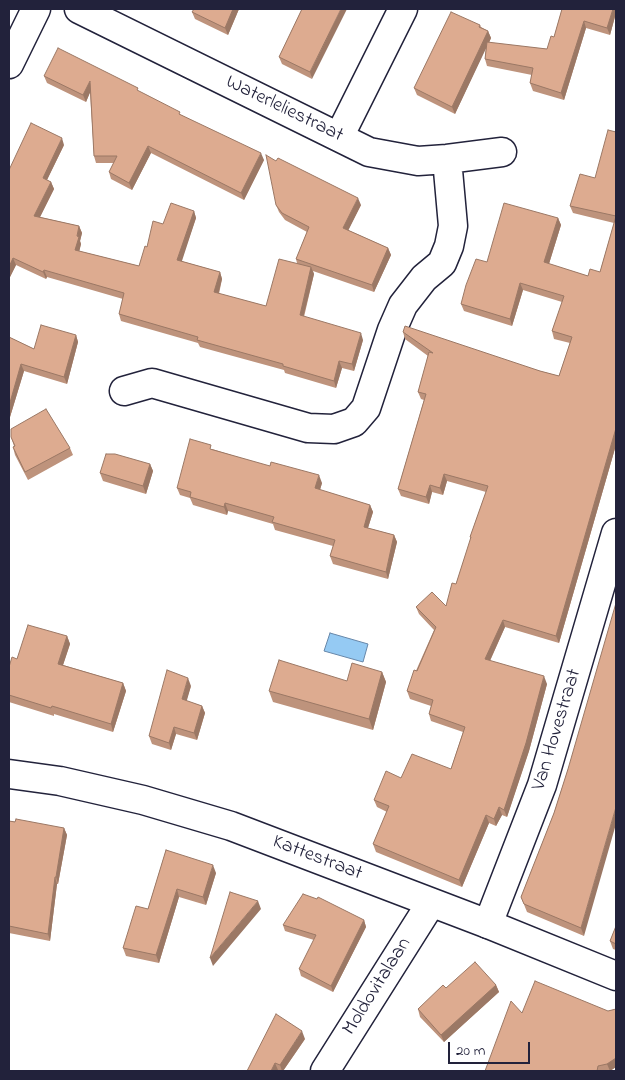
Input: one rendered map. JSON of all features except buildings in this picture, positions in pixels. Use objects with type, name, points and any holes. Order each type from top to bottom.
[{"type":"street","points":[[9,64],[36,9]]},
{"type":"street","name":"Waterleliestraat","points":[[79,9],[369,152],[418,161],[502,152]]},
{"type":"street","points":[[339,138],[403,9]]},
{"type":"street","points":[[124,390],[152,383],[308,428],[334,429],[354,422],[366,408],[392,330],[403,305],[424,278],[442,263],[449,246],[453,226],[447,159]]},
{"type":"street","name":"Van Hovestraat","points":[[488,924],[542,784],[616,533]]},
{"type":"street","name":"Kattestraat","points":[[9,774],[60,781],[143,800],[231,826],[488,924],[616,976]]},
{"type":"street","name":"Moldovitalaan","points":[[324,1071],[431,903]]},
{"type":"water","points":[[330,633],[368,644],[363,662],[324,651]]}]
